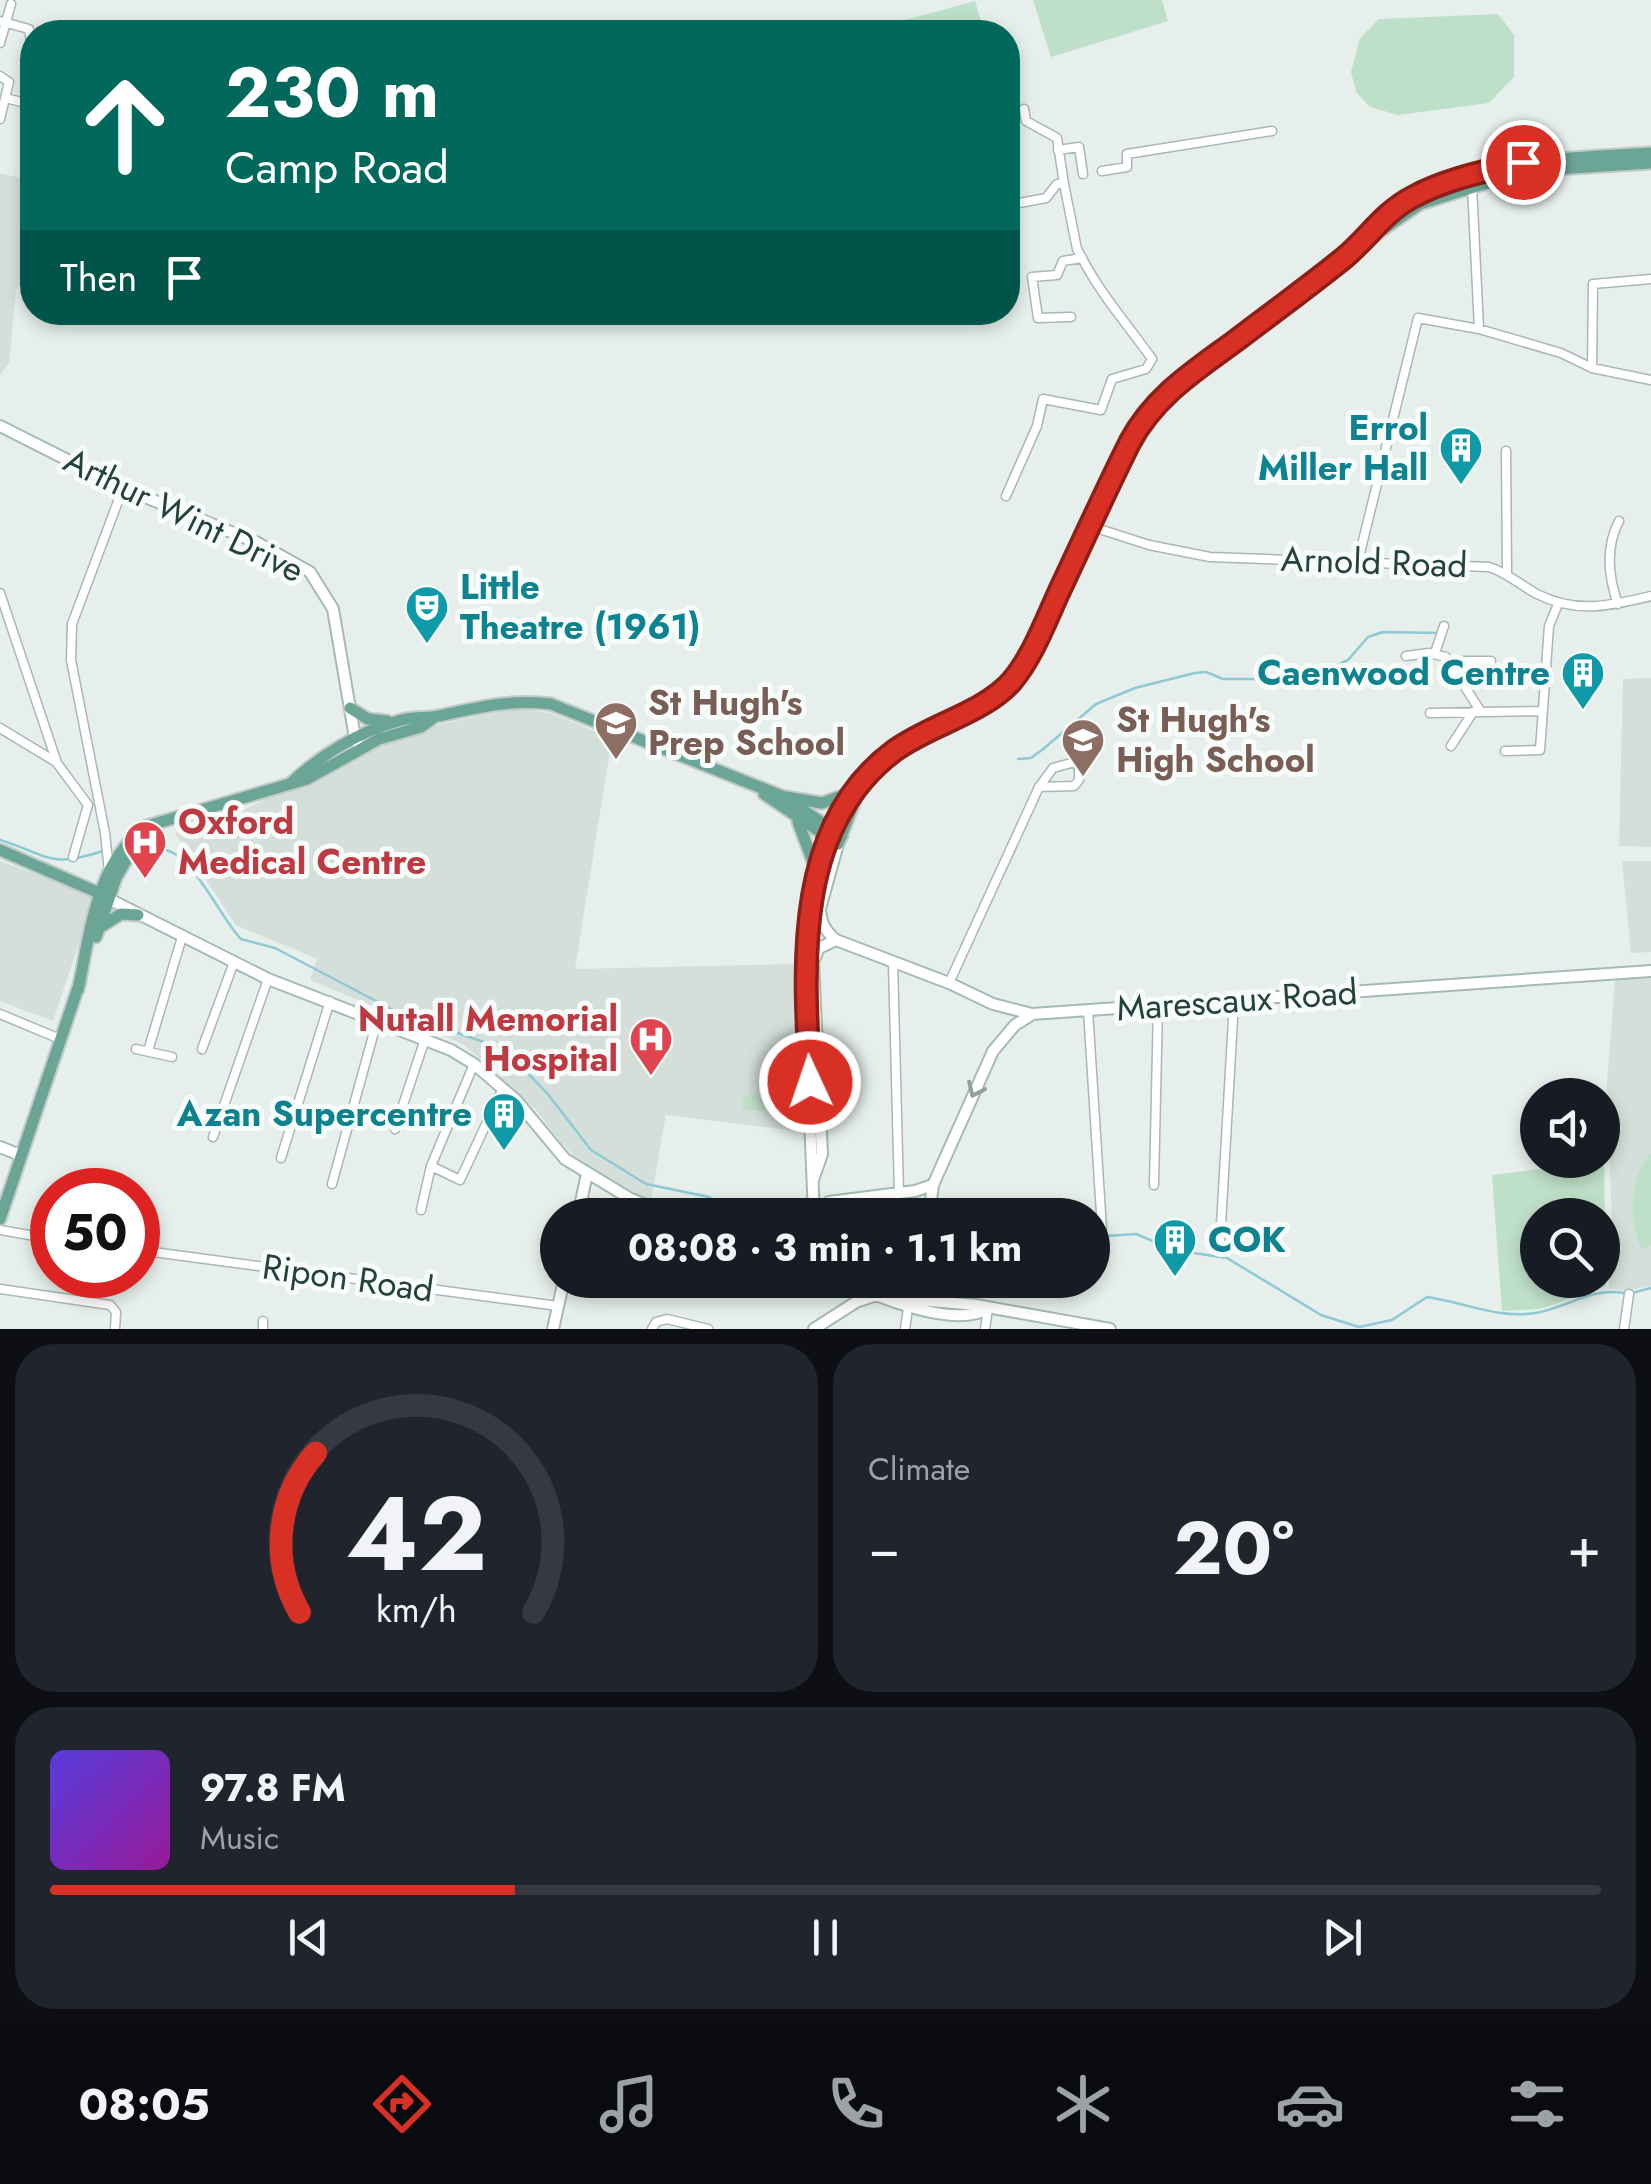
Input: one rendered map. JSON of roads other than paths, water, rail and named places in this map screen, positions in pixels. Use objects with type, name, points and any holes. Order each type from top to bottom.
[{"type":"main road","points":[[78,990],[109,873],[131,836],[146,826],[307,779],[396,721],[514,701],[550,704],[782,796],[822,803],[856,788],[893,752],[1008,686],[1040,633],[1142,419],[1168,391],[1355,248],[1420,204],[1525,171],[1633,159],[1651,153]]},
{"type":"main road","points":[[1355,248],[1399,206],[1442,185],[1523,162],[1651,162]]},
{"type":"main road","name":"Arthur Wint Drive","points":[[0,426],[124,488],[258,543],[310,572],[334,610],[357,743]]},
{"type":"main road","points":[[350,708],[368,719],[396,721]]},
{"type":"main road","points":[[357,743],[421,726],[433,717]]},
{"type":"main road","points":[[757,788],[794,817],[835,837]]},
{"type":"main road","points":[[814,1198],[804,974],[816,870],[856,788]]},
{"type":"main road","points":[[782,796],[835,837]]},
{"type":"main road","points":[[0,1219],[99,929],[104,896],[135,843],[150,832],[196,812]]},
{"type":"main road","points":[[794,817],[804,831],[816,870]]},
{"type":"main road","points":[[813,1181],[822,1154],[813,962],[819,948],[836,940],[824,928],[820,909],[835,837]]},
{"type":"main road","points":[[0,850],[71,879],[268,978],[425,1040],[474,1064],[503,1088],[565,1158],[635,1198]]},
{"type":"main road","points":[[71,879],[92,881],[109,873]]},
{"type":"main road","points":[[99,929],[121,914],[138,915]]},
{"type":"main road","name":"Marescaux Road","points":[[836,940],[993,1004],[1032,1014],[1651,971]]},
{"type":"main road","points":[[931,1198],[933,1186],[1002,1038],[1005,1018],[993,1004]]},
{"type":"main road","points":[[1002,1038],[1032,1014]]},
{"type":"main road","points":[[0,1147],[20,1155]]},
{"type":"main road","points":[[582,1198],[587,1174]]},
{"type":"main road","points":[[813,1181],[826,1198]]},
{"type":"main road","points":[[864,1198],[933,1186]]},
{"type":"main road","points":[[553,1329],[560,1298]]},
{"type":"main road","points":[[814,1329],[869,1298]]},
{"type":"main road","points":[[880,1298],[908,1308],[977,1315],[988,1308]]},
{"type":"main road","points":[[924,1298],[1110,1329]]},
{"type":"street","points":[[0,43],[11,4]]},
{"type":"street","points":[[0,76],[9,81],[0,118]]},
{"type":"street","points":[[6,98],[20,102]]},
{"type":"street","points":[[1006,496],[1037,426],[1043,400],[1101,410],[1112,379],[1146,368],[1152,359],[1099,290],[1077,249],[1056,138],[1026,121],[1024,109]]},
{"type":"street","points":[[1102,172],[1127,167],[1127,154],[1272,131]]},
{"type":"street","points":[[1058,150],[1079,148],[1083,174]]},
{"type":"street","points":[[1020,203],[1046,198],[1057,184],[1064,184]]},
{"type":"street","points":[[1472,186],[1479,329]]},
{"type":"street","points":[[1071,317],[1038,318],[1032,277],[1057,274],[1063,262],[1082,258]]},
{"type":"street","points":[[1592,368],[1593,284],[1651,278]]},
{"type":"street","points":[[1358,561],[1415,321],[1422,317],[1479,329],[1560,353],[1592,368],[1651,380]]},
{"type":"street","points":[[1506,450],[1507,573]]},
{"type":"street","points":[[109,873],[71,660],[72,624],[124,488]]},
{"type":"street","points":[[1618,604],[1608,571],[1612,533],[1619,521]]},
{"type":"street","name":"Arnold Road","points":[[1090,526],[1150,545],[1210,557],[1489,567],[1507,573],[1532,592],[1558,604],[1595,608],[1651,596]]},
{"type":"street","points":[[0,594],[57,762],[88,806],[73,857]]},
{"type":"street","points":[[1506,752],[1540,750],[1549,626],[1558,604]]},
{"type":"street","points":[[1435,653],[1444,626]]},
{"type":"street","points":[[1406,656],[1435,653],[1449,661],[1491,661]]},
{"type":"street","points":[[1449,661],[1477,712]]},
{"type":"street","points":[[1450,746],[1477,712]]},
{"type":"street","points":[[1430,713],[1542,712]]},
{"type":"street","points":[[0,728],[57,762]]},
{"type":"street","points":[[949,983],[1039,787],[1058,765],[1075,762],[1079,767],[1079,780],[1074,786],[1039,787]]},
{"type":"street","points":[[148,1051],[182,937]]},
{"type":"street","points":[[202,1049],[234,962]]},
{"type":"street","points":[[893,962],[899,1194]]},
{"type":"street","points":[[213,1137],[268,978]]},
{"type":"street","points":[[280,1158],[330,1001]]},
{"type":"street","points":[[1220,1242],[1234,1002]]},
{"type":"street","points":[[1154,1185],[1158,1006]]},
{"type":"street","points":[[1088,1010],[1100,1198]]},
{"type":"street","points":[[0,1014],[60,1039]]},
{"type":"street","points":[[332,1184],[377,1021]]},
{"type":"street","points":[[395,1129],[425,1040]]},
{"type":"street","points":[[136,1048],[172,1058]]},
{"type":"street","points":[[421,1210],[430,1166],[474,1064]]},
{"type":"street","points":[[430,1166],[460,1180],[503,1088]]},
{"type":"street","points":[[0,1230],[30,1235]]},
{"type":"street","name":"Ripon Road","points":[[160,1253],[558,1306]]},
{"type":"street","points":[[0,1289],[110,1304],[116,1312],[115,1329]]},
{"type":"street","points":[[1624,1329],[1628,1294]]},
{"type":"street","points":[[905,1329],[908,1308]]},
{"type":"street","points":[[985,1329],[988,1308]]},
{"type":"street","points":[[652,1329],[656,1322],[667,1319],[708,1329]]},
{"type":"waterway","points":[[1018,759],[1031,758],[1096,704],[1135,688],[1206,672],[1223,679],[1297,679],[1348,660],[1368,637],[1383,632],[1440,633]]},
{"type":"waterway","points":[[0,840],[49,858],[71,859],[103,851]]},
{"type":"waterway","points":[[135,856],[154,850],[176,855],[196,875],[241,939],[275,948],[397,1012],[504,1049],[547,1093],[591,1150],[646,1184],[711,1198]]},
{"type":"waterway","points":[[1110,1236],[1136,1234],[1174,1250],[1227,1258],[1321,1315],[1359,1327],[1392,1320],[1427,1297],[1521,1314],[1547,1310],[1590,1295],[1624,1293]]},
{"type":"waterway","points":[[1632,1293],[1651,1288]]},
{"type":"place","name":"Errol Miller Hall","points":[[1461,486]]},
{"type":"place","name":"Little Theatre (1961)","points":[[427,645]]},
{"type":"place","name":"Caenwood Centre","points":[[1583,711]]},
{"type":"place","name":"St Hugh's Prep School","points":[[616,761]]},
{"type":"place","name":"St Hugh's High School","points":[[1083,778]]},
{"type":"place","name":"Oxford Medical Centre","points":[[145,880]]},
{"type":"place","name":"Nutall Memorial Hospital","points":[[651,1077]]},
{"type":"place","name":"Azan Supercentre","points":[[504,1152]]},
{"type":"place","name":"COK","points":[[1175,1278]]}]
